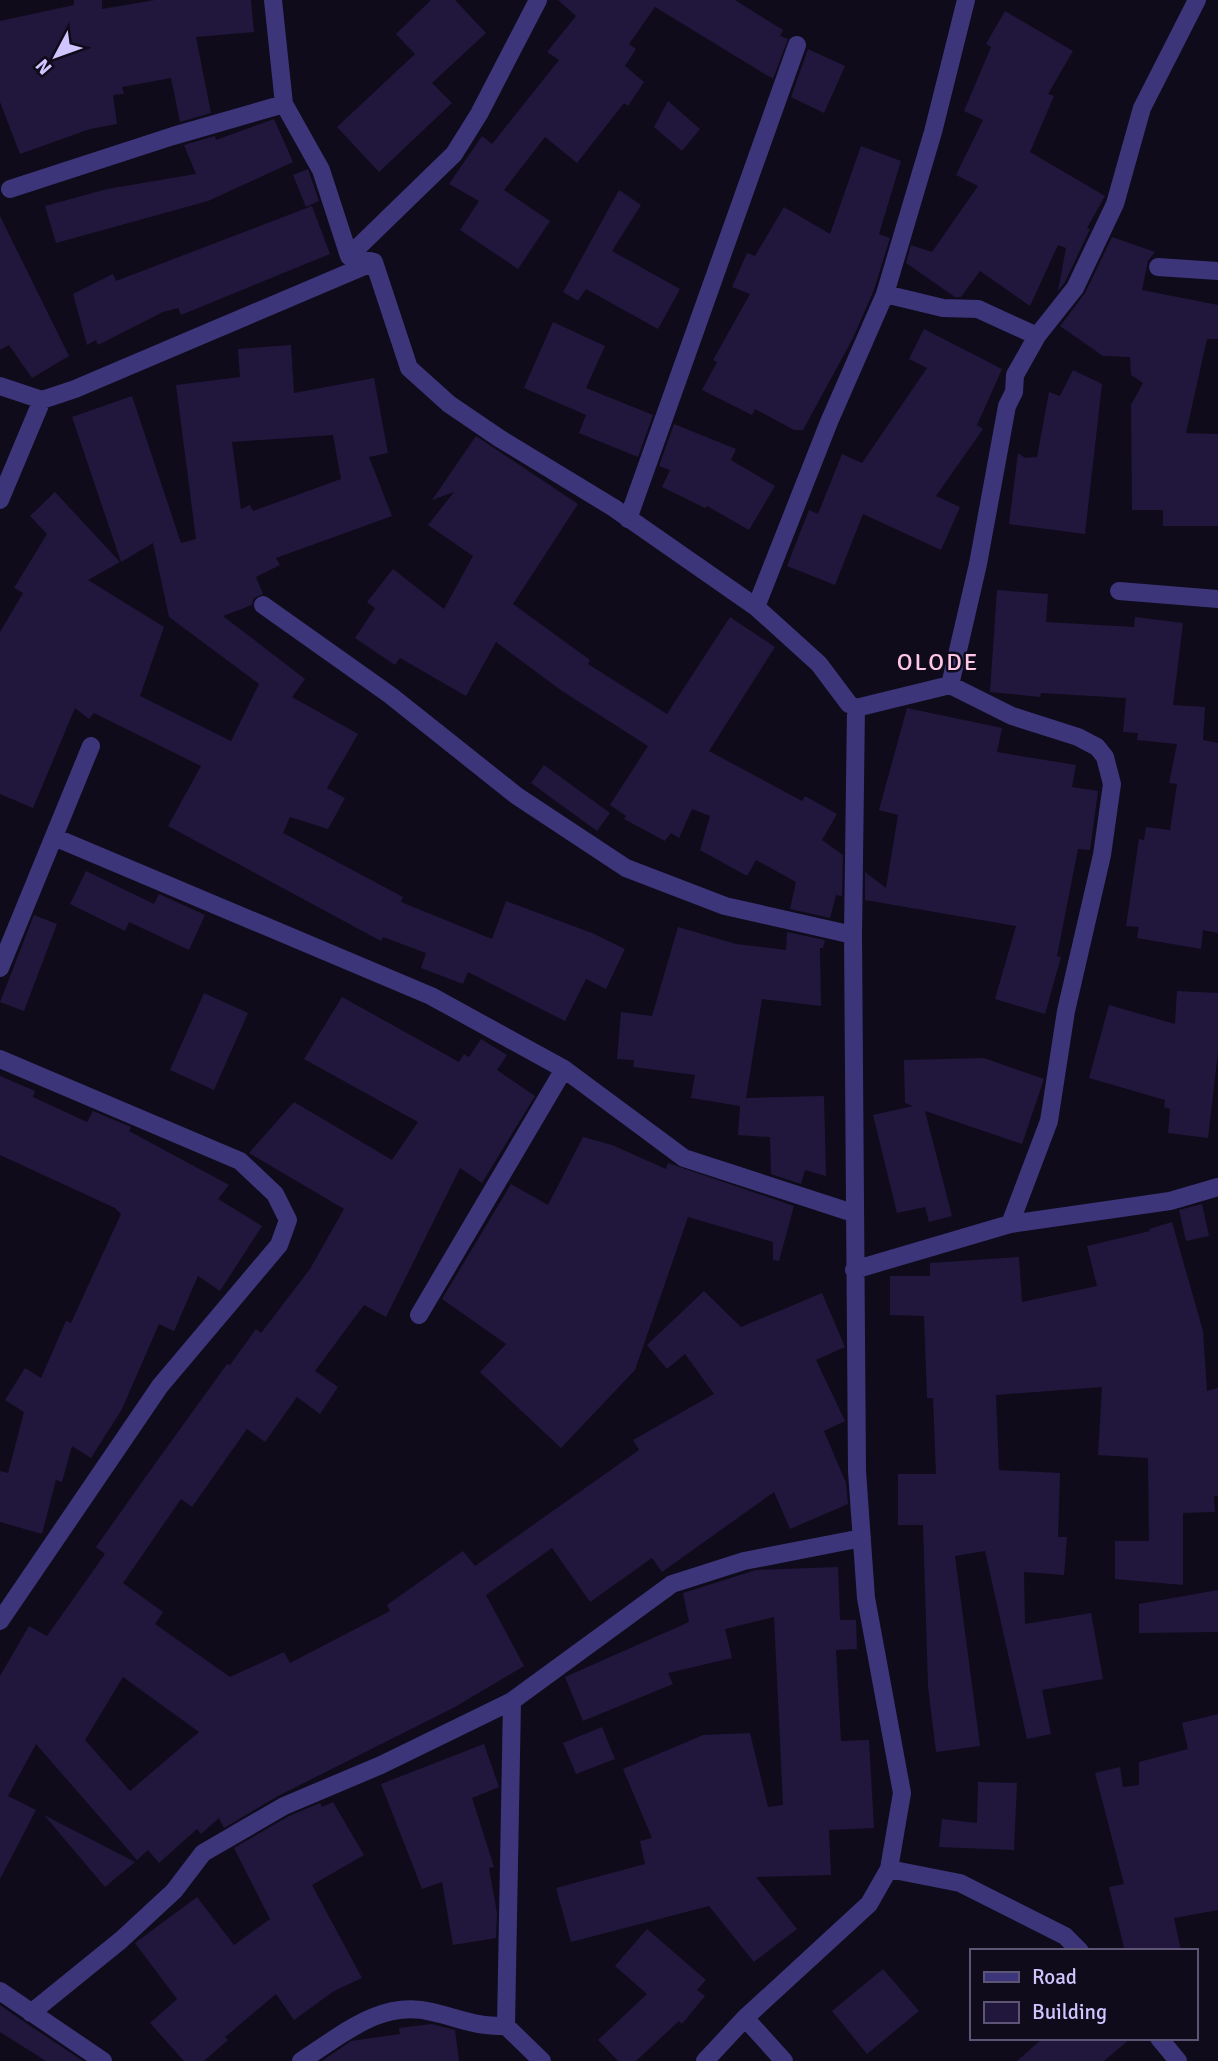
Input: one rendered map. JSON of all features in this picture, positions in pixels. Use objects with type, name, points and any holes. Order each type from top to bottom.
[{"type":"street","points":[[273,0],[284,104],[321,170],[349,256]]},
{"type":"street","points":[[349,256],[454,154],[479,114],[538,0]]},
{"type":"street","points":[[756,607],[829,422],[885,294],[933,132],[966,0]]},
{"type":"street","points":[[950,685],[978,564],[1007,406],[1014,392],[1014,374],[1037,336],[1075,288],[1115,204],[1142,108],[1197,0]]},
{"type":"street","points":[[628,519],[797,45]]},
{"type":"street","points":[[10,190],[173,136],[284,104]]},
{"type":"street","points":[[349,256],[373,262]]},
{"type":"street","points":[[373,262],[409,368],[449,404],[628,519],[756,607],[819,664],[849,704],[856,708],[950,685],[1013,716],[1078,737],[1097,747],[1105,757],[1112,784],[1102,855],[1066,1011],[1049,1121],[1010,1224]]},
{"type":"street","points":[[0,386],[42,400],[75,389],[373,262]]},
{"type":"street","points":[[1158,267],[1218,271]]},
{"type":"street","points":[[885,294],[943,308],[978,309],[1037,336]]},
{"type":"street","points":[[0,500],[42,400]]},
{"type":"street","points":[[1119,591],[1218,599]]},
{"type":"street","points":[[263,605],[390,695],[517,796],[626,867],[725,906],[853,935]]},
{"type":"street","points":[[705,2061],[745,2018],[869,1904],[889,1869],[902,1793],[866,1598],[856,1471],[853,935],[856,708]]},
{"type":"street","points":[[0,968],[92,746]]},
{"type":"street","points":[[54,837],[431,996],[565,1069],[684,1158],[853,1213]]},
{"type":"street","points":[[0,1059],[240,1161],[275,1194],[288,1220],[279,1245],[160,1386],[0,1621]]},
{"type":"street","points":[[419,1315],[565,1069]]},
{"type":"street","points":[[854,1270],[1010,1224],[1170,1201],[1218,1187]]},
{"type":"street","points":[[31,2013],[130,1932],[174,1891],[203,1853],[285,1806],[381,1765],[512,1701],[672,1584],[744,1562],[862,1538]]},
{"type":"street","points":[[506,2026],[512,1701]]},
{"type":"street","points":[[889,1869],[960,1883],[1065,1936],[1078,1949]]},
{"type":"street","points":[[0,1992],[103,2061]]},
{"type":"street","points":[[301,2061],[360,2023],[393,2008],[430,2011],[475,2026],[506,2026],[542,2061]]},
{"type":"street","points":[[745,2018],[784,2061]]},
{"type":"street","points":[[1161,2040],[1178,2061]]},
{"type":"building","points":[[74,0],[102,0],[102,9],[155,0],[251,0],[254,32],[196,37],[211,113],[180,122],[171,78],[122,87],[124,94],[113,95],[117,124],[90,129],[20,154],[0,102],[0,21],[74,5]]},
{"type":"building","points":[[431,0],[455,0],[486,33],[432,83],[452,103],[379,172],[337,127],[415,54],[396,34]]},
{"type":"building","points":[[558,0],[735,0],[783,30],[780,36],[788,39],[773,79],[655,7],[629,44],[636,49],[625,66],[644,82],[628,106],[624,103],[577,163],[545,137],[504,190],[550,221],[518,269],[460,230],[479,201],[449,184],[482,136],[492,144],[559,60],[547,52],[576,16]]},
{"type":"building","points":[[1005,11],[1073,51],[1048,94],[1054,96],[1030,152],[1105,196],[1087,228],[1090,229],[1065,282],[1058,291],[1066,248],[1058,245],[1030,306],[980,271],[961,297],[955,297],[906,263],[911,245],[932,252],[978,186],[956,175],[983,120],[964,111],[991,47],[986,44]]},
{"type":"building","points":[[808,49],[845,66],[824,113],[791,97]]},
{"type":"building","points":[[668,101],[700,129],[682,151],[654,127]]},
{"type":"building","points":[[274,119],[293,162],[208,201],[56,243],[45,206],[107,189],[196,174],[184,145],[215,136],[216,140]]},
{"type":"building","points":[[861,146],[901,161],[879,234],[890,238],[874,290],[853,338],[803,430],[794,430],[755,409],[752,415],[702,390],[717,362],[713,360],[750,294],[732,287],[747,253],[755,256],[784,207],[830,234]]},
{"type":"building","points":[[308,169],[319,201],[306,207],[293,175]]},
{"type":"building","points":[[619,190],[641,205],[612,251],[680,289],[658,329],[586,289],[578,301],[563,292]]},
{"type":"building","points":[[312,206],[330,254],[181,315],[178,308],[163,312],[98,345],[96,340],[87,345],[73,294],[113,274],[116,281]]},
{"type":"building","points":[[0,216],[69,356],[32,378],[9,345],[0,350]]},
{"type":"building","points":[[1112,237],[1155,252],[1148,261],[1142,290],[1218,305],[1218,339],[1207,339],[1186,433],[1218,434],[1218,526],[1163,526],[1163,510],[1132,510],[1131,405],[1143,383],[1131,375],[1130,357],[1103,356],[1060,326],[1085,293]]},
{"type":"building","points":[[553,322],[605,346],[586,388],[653,415],[638,457],[579,433],[586,415],[524,388]]},
{"type":"building","points":[[924,329],[1002,369],[977,425],[983,429],[936,496],[960,507],[941,550],[863,514],[835,585],[787,566],[809,510],[818,514],[842,454],[862,463],[927,368],[909,359]]},
{"type":"building","points":[[291,345],[294,393],[374,378],[388,453],[369,457],[392,516],[276,558],[280,565],[256,577],[263,594],[254,598],[252,605],[223,616],[305,679],[292,697],[358,734],[327,788],[345,798],[328,829],[290,817],[283,833],[403,897],[401,902],[492,939],[506,901],[592,933],[625,949],[606,989],[586,979],[565,1021],[468,972],[463,984],[421,968],[426,953],[383,937],[381,941],[168,826],[201,766],[94,713],[89,719],[75,708],[33,808],[0,794],[0,632],[23,593],[14,588],[47,534],[30,516],[55,492],[120,562],[88,580],[164,627],[140,696],[231,741],[259,684],[169,617],[153,543],[121,562],[72,417],[132,396],[181,543],[196,539],[176,385],[240,377],[238,349]],"holes":[[[333,435],[341,479],[253,511],[250,505],[241,509],[232,442]]]},
{"type":"building","points":[[1073,370],[1102,384],[1085,534],[1009,524],[1018,453],[1025,458],[1037,457],[1049,392],[1060,396]]},
{"type":"building","points":[[674,424],[736,449],[731,460],[775,486],[749,530],[707,506],[705,508],[662,487],[670,470],[659,466]]},
{"type":"building","points":[[476,436],[578,504],[513,604],[590,660],[588,664],[667,714],[730,617],[775,647],[709,751],[802,801],[805,796],[837,814],[822,840],[843,855],[842,896],[836,895],[830,918],[790,909],[796,882],[756,860],[747,876],[700,850],[710,816],[692,809],[679,838],[671,833],[665,841],[624,819],[626,816],[610,805],[648,746],[562,691],[496,642],[466,696],[400,658],[395,665],[355,638],[375,608],[367,602],[393,569],[444,609],[473,556],[428,525],[454,492],[432,500]]},
{"type":"building","points":[[997,590],[1048,594],[1046,622],[1134,627],[1135,617],[1183,623],[1173,705],[1205,707],[1203,740],[1218,743],[1218,933],[1203,930],[1201,949],[1137,938],[1139,927],[1126,926],[1139,839],[1144,840],[1146,827],[1170,830],[1177,784],[1169,783],[1177,744],[1137,740],[1138,733],[1123,732],[1126,698],[1041,693],[1040,697],[990,692]]},
{"type":"building","points":[[907,708],[1002,728],[997,752],[1076,765],[1072,787],[1098,791],[1090,850],[1078,849],[1057,956],[1061,957],[1045,1014],[995,999],[1016,926],[865,900],[865,872],[886,888],[898,815],[879,810]]},
{"type":"building","points":[[544,765],[610,813],[597,831],[531,783]]},
{"type":"building","points":[[86,871],[154,904],[159,894],[205,915],[189,950],[129,922],[125,931],[70,904]]},
{"type":"building","points":[[34,915],[57,924],[24,1011],[0,1002]]},
{"type":"building","points":[[678,927],[736,944],[786,950],[787,932],[825,940],[823,948],[820,948],[821,1006],[762,999],[746,1098],[824,1096],[826,1176],[805,1170],[801,1184],[771,1174],[770,1137],[738,1135],[740,1106],[691,1098],[695,1075],[633,1067],[634,1060],[617,1059],[621,1012],[652,1016]]},
{"type":"building","points":[[1177,991],[1218,993],[1218,1052],[1208,1138],[1168,1133],[1170,1109],[1164,1107],[1165,1100],[1089,1078],[1109,1005],[1175,1024]]},
{"type":"building","points":[[204,993],[248,1013],[214,1090],[170,1070]]},
{"type":"building","points":[[342,997],[459,1062],[464,1054],[469,1057],[481,1039],[507,1055],[497,1070],[535,1096],[482,1183],[460,1168],[386,1317],[364,1305],[315,1371],[338,1387],[320,1414],[297,1397],[265,1442],[247,1429],[192,1507],[181,1499],[123,1583],[163,1612],[155,1624],[230,1677],[284,1652],[290,1663],[390,1611],[387,1605],[463,1551],[475,1566],[639,1450],[633,1440],[714,1394],[685,1354],[667,1369],[647,1345],[704,1291],[741,1327],[822,1293],[845,1347],[816,1360],[845,1421],[824,1431],[846,1483],[848,1504],[790,1529],[774,1492],[662,1572],[652,1558],[590,1602],[552,1548],[486,1595],[524,1666],[455,1707],[278,1796],[224,1828],[219,1818],[201,1834],[197,1829],[159,1863],[148,1850],[137,1860],[36,1744],[8,1796],[36,1810],[0,1879],[0,1676],[29,1626],[47,1636],[105,1554],[96,1547],[227,1364],[230,1365],[256,1329],[261,1333],[310,1269],[344,1209],[249,1153],[294,1102],[392,1160],[418,1122],[304,1059]],"holes":[[[123,1677],[199,1732],[130,1791],[85,1740]]]},
{"type":"building","points":[[984,1058],[1044,1079],[1022,1144],[925,1111],[952,1216],[929,1222],[925,1207],[897,1213],[873,1115],[913,1106],[905,1103],[904,1060]]},
{"type":"building","points":[[0,1076],[35,1091],[33,1097],[87,1122],[93,1111],[131,1127],[129,1131],[229,1185],[218,1199],[262,1226],[220,1291],[198,1276],[174,1331],[159,1324],[122,1409],[91,1458],[72,1446],[62,1482],[56,1480],[42,1534],[0,1522],[0,1471],[8,1473],[24,1412],[5,1400],[25,1368],[41,1378],[66,1321],[71,1323],[121,1214],[115,1208],[0,1155]]},
{"type":"building","points":[[583,1137],[612,1145],[666,1169],[668,1163],[794,1206],[779,1261],[773,1260],[773,1242],[688,1217],[635,1370],[561,1448],[480,1372],[506,1344],[442,1299],[511,1184],[548,1205]]},
{"type":"building","points":[[1202,1204],[1209,1236],[1186,1241],[1179,1210]]},
{"type":"building","points":[[1172,1222],[1203,1331],[1207,1391],[1218,1388],[1218,1496],[1214,1496],[1215,1512],[1183,1513],[1183,1585],[1115,1579],[1115,1541],[1149,1541],[1148,1458],[1098,1455],[1102,1387],[996,1395],[999,1470],[1060,1473],[1058,1537],[1067,1537],[1064,1575],[1024,1572],[1025,1624],[1091,1613],[1103,1679],[1042,1690],[1051,1734],[1027,1739],[985,1551],[955,1556],[980,1746],[936,1752],[928,1686],[923,1525],[898,1525],[898,1474],[936,1474],[933,1398],[927,1398],[924,1316],[890,1315],[890,1276],[930,1276],[930,1263],[1019,1257],[1022,1302],[1097,1286],[1087,1246],[1150,1231],[1149,1229]]},
{"type":"building","points":[[838,1567],[840,1620],[856,1620],[857,1649],[836,1650],[841,1741],[869,1740],[874,1828],[829,1830],[831,1875],[756,1877],[797,1929],[754,1962],[709,1906],[571,1942],[556,1888],[645,1864],[640,1841],[652,1838],[623,1769],[703,1735],[750,1733],[768,1807],[783,1805],[774,1617],[725,1629],[732,1658],[668,1673],[673,1684],[583,1721],[565,1677],[689,1622],[683,1593],[756,1570]]},
{"type":"building","points":[[1218,1590],[1218,1632],[1139,1633],[1139,1604]]},
{"type":"building","points":[[1218,1714],[1218,1910],[1174,1918],[1181,1949],[1124,1949],[1109,1887],[1124,1884],[1095,1773],[1120,1767],[1123,1787],[1139,1785],[1139,1762],[1188,1749],[1182,1723]]},
{"type":"building","points":[[602,1727],[615,1759],[576,1774],[563,1743]]},
{"type":"building","points":[[484,1744],[499,1787],[472,1798],[494,1867],[489,1868],[497,1913],[496,1938],[453,1945],[442,1882],[422,1889],[381,1784]]},
{"type":"building","points":[[978,1782],[1017,1783],[1014,1850],[939,1847],[942,1819],[977,1823]]},
{"type":"building","points":[[333,1802],[364,1855],[312,1885],[362,1978],[334,1991],[294,2020],[276,1994],[225,2037],[228,2040],[204,2061],[184,2061],[150,2023],[177,1999],[135,1943],[197,1897],[234,1945],[270,1919],[234,1848],[289,1816],[320,1803],[322,1807]]},
{"type":"building","points":[[44,1815],[135,1862],[105,1887]]},
{"type":"building","points":[[647,1929],[706,1980],[697,1990],[705,1996],[682,2024],[679,2021],[636,2061],[618,2061],[598,2040],[647,1994],[615,1966]]},
{"type":"building","points":[[883,1969],[919,2011],[867,2054],[832,2011]]},
{"type":"building","points":[[0,2005],[83,2061],[46,2061],[0,2032]]},
{"type":"building","points":[[432,2024],[455,2030],[459,2061],[322,2061],[351,2041],[400,2034],[399,2028]]},
{"type":"building","points":[[1041,2040],[1129,2040],[1104,2061],[1017,2061]]},
{"type":"district","name":"OLODE","points":[[938,662]]}]
